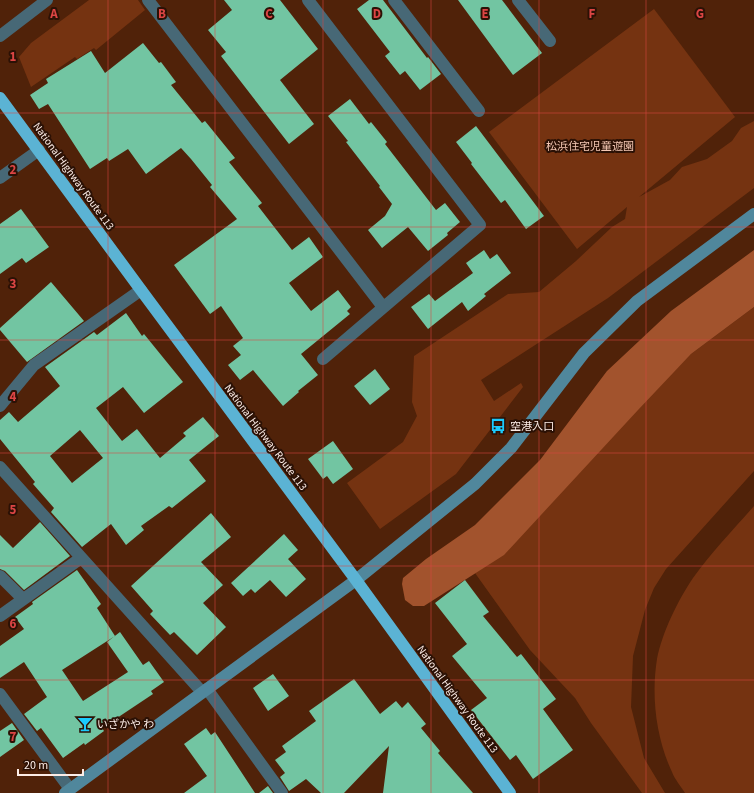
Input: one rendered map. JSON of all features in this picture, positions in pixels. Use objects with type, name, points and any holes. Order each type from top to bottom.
[{"type":"highway","name":"National Highway Route 113","points":[[0,98],[356,580],[510,793]]},
{"type":"street","points":[[0,36],[46,0]]},
{"type":"street","points":[[148,0],[383,307]]},
{"type":"street","points":[[308,0],[480,225],[323,359]]},
{"type":"street","points":[[394,0],[479,111]]},
{"type":"street","points":[[518,0],[550,41]]},
{"type":"street","points":[[0,178],[39,150]]},
{"type":"street","points":[[0,694],[67,791],[356,580],[475,484],[511,448],[584,353],[637,301],[754,214]]},
{"type":"street","points":[[0,406],[34,365],[141,290]]},
{"type":"street","points":[[0,467],[81,558],[204,691],[282,793]]},
{"type":"street","points":[[0,616],[81,558]]},
{"type":"street","points":[[0,576],[23,599]]},
{"type":"green space","points":[[89,0],[138,0],[145,10],[96,50],[94,48],[77,59],[75,57],[31,87],[19,57],[31,43]]},
{"type":"green space","name":"松浜住宅児童遊園","points":[[654,9],[735,117],[639,197],[670,180],[682,167],[707,159],[732,141],[741,128],[754,121],[754,188],[608,298],[481,380],[494,401],[521,383],[523,387],[456,474],[380,529],[347,483],[403,442],[417,416],[412,402],[414,356],[508,294],[539,292],[576,261],[612,227],[625,219],[627,207],[577,249],[489,132]]},
{"type":"green space","points":[[754,307],[754,471],[666,569],[654,588],[645,610],[633,656],[631,707],[644,758],[665,793],[642,793],[591,723],[575,698],[530,650],[475,573],[691,354]]},
{"type":"green space","points":[[754,506],[754,793],[685,793],[675,778],[667,759],[662,745],[656,717],[655,673],[659,649],[671,617],[693,578]]},
{"type":"shaded area","points":[[754,250],[754,307],[691,354],[504,555],[424,606],[413,606],[405,600],[402,584],[403,578],[426,559],[475,525],[540,460],[607,371],[671,311]]},
{"type":"building","points":[[224,0],[280,0],[318,49],[280,80],[314,124],[289,144],[221,56],[226,52],[208,30],[232,10]]},
{"type":"building","points":[[369,0],[383,0],[441,74],[420,90],[405,71],[400,75],[385,56],[390,52],[357,9]]},
{"type":"building","points":[[458,0],[502,0],[542,53],[513,75]]},
{"type":"building","points":[[143,43],[159,63],[161,62],[176,82],[171,85],[202,123],[205,121],[235,158],[229,162],[262,203],[258,206],[292,250],[309,237],[323,257],[289,283],[311,311],[338,290],[351,307],[347,311],[350,314],[301,354],[318,375],[298,391],[299,392],[283,406],[253,370],[240,380],[228,365],[241,355],[233,346],[243,338],[221,306],[210,314],[174,265],[237,219],[210,187],[212,185],[191,159],[181,148],[146,174],[128,149],[109,161],[107,158],[90,169],[48,104],[39,109],[30,95],[48,83],[46,79],[91,51],[105,73]]},
{"type":"building","points":[[350,99],[369,124],[371,122],[387,142],[385,144],[436,210],[445,203],[460,222],[447,233],[448,235],[428,251],[408,227],[382,248],[368,230],[385,216],[392,204],[346,142],[348,141],[328,116]]},
{"type":"building","points":[[476,126],[544,216],[526,229],[505,200],[501,203],[456,142]]},
{"type":"building","points":[[21,209],[49,247],[26,263],[22,258],[0,274],[0,224]]},
{"type":"building","points":[[484,250],[490,259],[497,254],[511,273],[484,294],[486,296],[468,311],[462,302],[428,329],[411,307],[429,294],[435,301],[473,273],[466,263]]},
{"type":"building","points":[[51,282],[84,321],[27,362],[0,330],[0,328]]},
{"type":"building","points":[[126,313],[142,336],[144,334],[183,382],[144,413],[123,387],[96,408],[122,441],[137,429],[160,458],[186,436],[183,433],[203,417],[219,436],[189,460],[206,481],[172,508],[169,506],[141,526],[144,530],[126,545],[111,524],[82,547],[51,512],[54,508],[33,484],[35,482],[0,439],[0,420],[9,412],[18,422],[60,386],[45,367],[94,332],[97,335]],"holes":[[[80,430],[103,458],[72,483],[50,456]]]},
{"type":"building","points":[[375,369],[390,389],[370,405],[354,386]]},
{"type":"building","points":[[333,441],[353,469],[333,484],[327,476],[323,479],[308,459]]},
{"type":"building","points":[[211,513],[231,537],[201,562],[223,585],[203,603],[226,627],[197,655],[174,632],[170,635],[150,614],[153,611],[131,586]]},
{"type":"building","points":[[40,522],[70,556],[24,590],[5,571],[0,569],[0,535],[13,548]]},
{"type":"building","points":[[284,534],[298,550],[288,559],[306,579],[286,597],[270,580],[255,593],[251,589],[243,596],[231,583]]},
{"type":"building","points":[[77,570],[101,604],[97,608],[115,636],[120,632],[143,665],[149,661],[164,682],[151,691],[153,694],[102,728],[104,731],[85,745],[84,743],[63,758],[41,728],[37,731],[24,714],[47,697],[24,662],[0,678],[0,646],[24,629],[15,617],[33,604],[32,602]],"holes":[[[114,637],[107,642],[128,672],[83,701],[62,670]]]},
{"type":"building","points":[[465,580],[489,612],[483,616],[517,657],[521,654],[556,699],[543,709],[573,750],[533,779],[516,755],[510,760],[471,710],[487,698],[452,656],[467,644],[435,603]]},
{"type":"building","points":[[273,674],[289,696],[268,711],[253,688]]},
{"type":"building","points":[[354,679],[380,714],[396,701],[402,708],[408,702],[426,724],[421,728],[440,751],[438,753],[473,793],[383,793],[389,746],[344,793],[321,793],[306,779],[289,791],[280,777],[285,773],[275,760],[286,752],[282,746],[316,721],[309,711]]},
{"type":"building","points":[[12,723],[24,740],[0,757],[0,731]]},
{"type":"building","points":[[206,728],[211,735],[215,732],[255,793],[184,793],[207,776],[184,744]]},
{"type":"building","points":[[268,786],[273,793],[259,793]]},
{"type":"place","name":"空港入口","points":[[498,426]]},
{"type":"place","name":"いざかや わ","points":[[85,724]]}]
